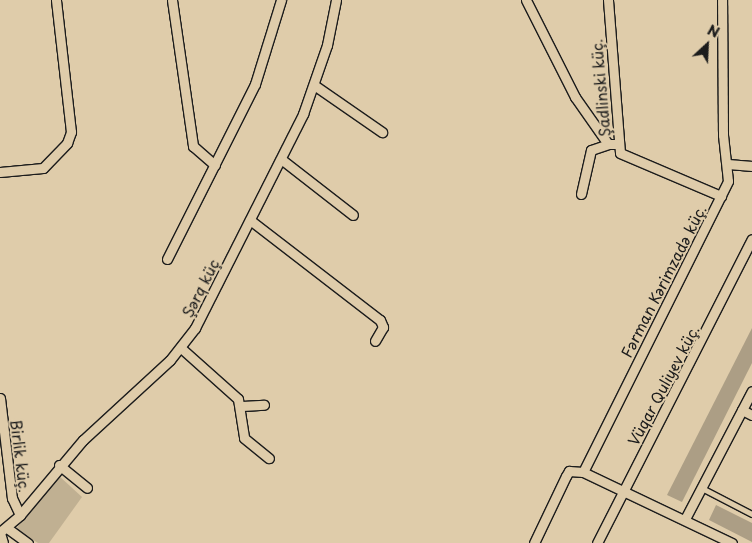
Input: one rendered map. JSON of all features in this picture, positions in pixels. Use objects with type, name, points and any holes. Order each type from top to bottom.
[{"type":"street","points":[[0,172],[43,168],[67,143],[71,132],[56,0]]},
{"type":"street","points":[[172,0],[193,146],[215,165]]},
{"type":"street","points":[[167,259],[255,84],[281,0]]},
{"type":"street","name":"Şərq küç","points":[[2,531],[20,515],[59,465],[181,348],[281,159],[314,86],[336,0]]},
{"type":"street","points":[[526,0],[575,97],[608,144]]},
{"type":"street","name":"Şadlinski küç.","points":[[608,0],[618,144],[624,158],[721,196]]},
{"type":"street","name":"Fərman Kərimzadə küç.","points":[[583,472],[728,181],[728,164],[723,135],[722,0]]},
{"type":"street","points":[[314,86],[382,132]]},
{"type":"street","points":[[581,194],[591,150],[608,144],[618,144]]},
{"type":"street","points":[[281,159],[353,215]]},
{"type":"street","points":[[728,164],[752,166]]},
{"type":"street","points":[[250,220],[380,320],[383,327],[375,341]]},
{"type":"street","name":"Vüqar Quliyev küç.","points":[[597,543],[752,239]]},
{"type":"street","points":[[181,348],[242,406],[244,438],[269,458]]},
{"type":"street","points":[[685,519],[752,391]]},
{"type":"street","name":"Birlik küç.","points":[[0,398],[12,498],[20,515]]},
{"type":"street","points":[[242,406],[264,405]]},
{"type":"street","points":[[742,410],[752,415]]},
{"type":"street","points":[[59,465],[87,488]]},
{"type":"street","points":[[534,543],[569,471],[583,472],[623,489],[732,543]]},
{"type":"street","points":[[3,543],[2,531],[28,543]]},
{"type":"lane","points":[[702,488],[752,514]]},
{"type":"shaded area","points":[[58,475],[82,497],[49,543],[38,543],[16,529]]},
{"type":"building","points":[[752,328],[752,363],[682,502],[667,495]]},
{"type":"building","points":[[716,505],[752,523],[752,542],[709,520]]}]
